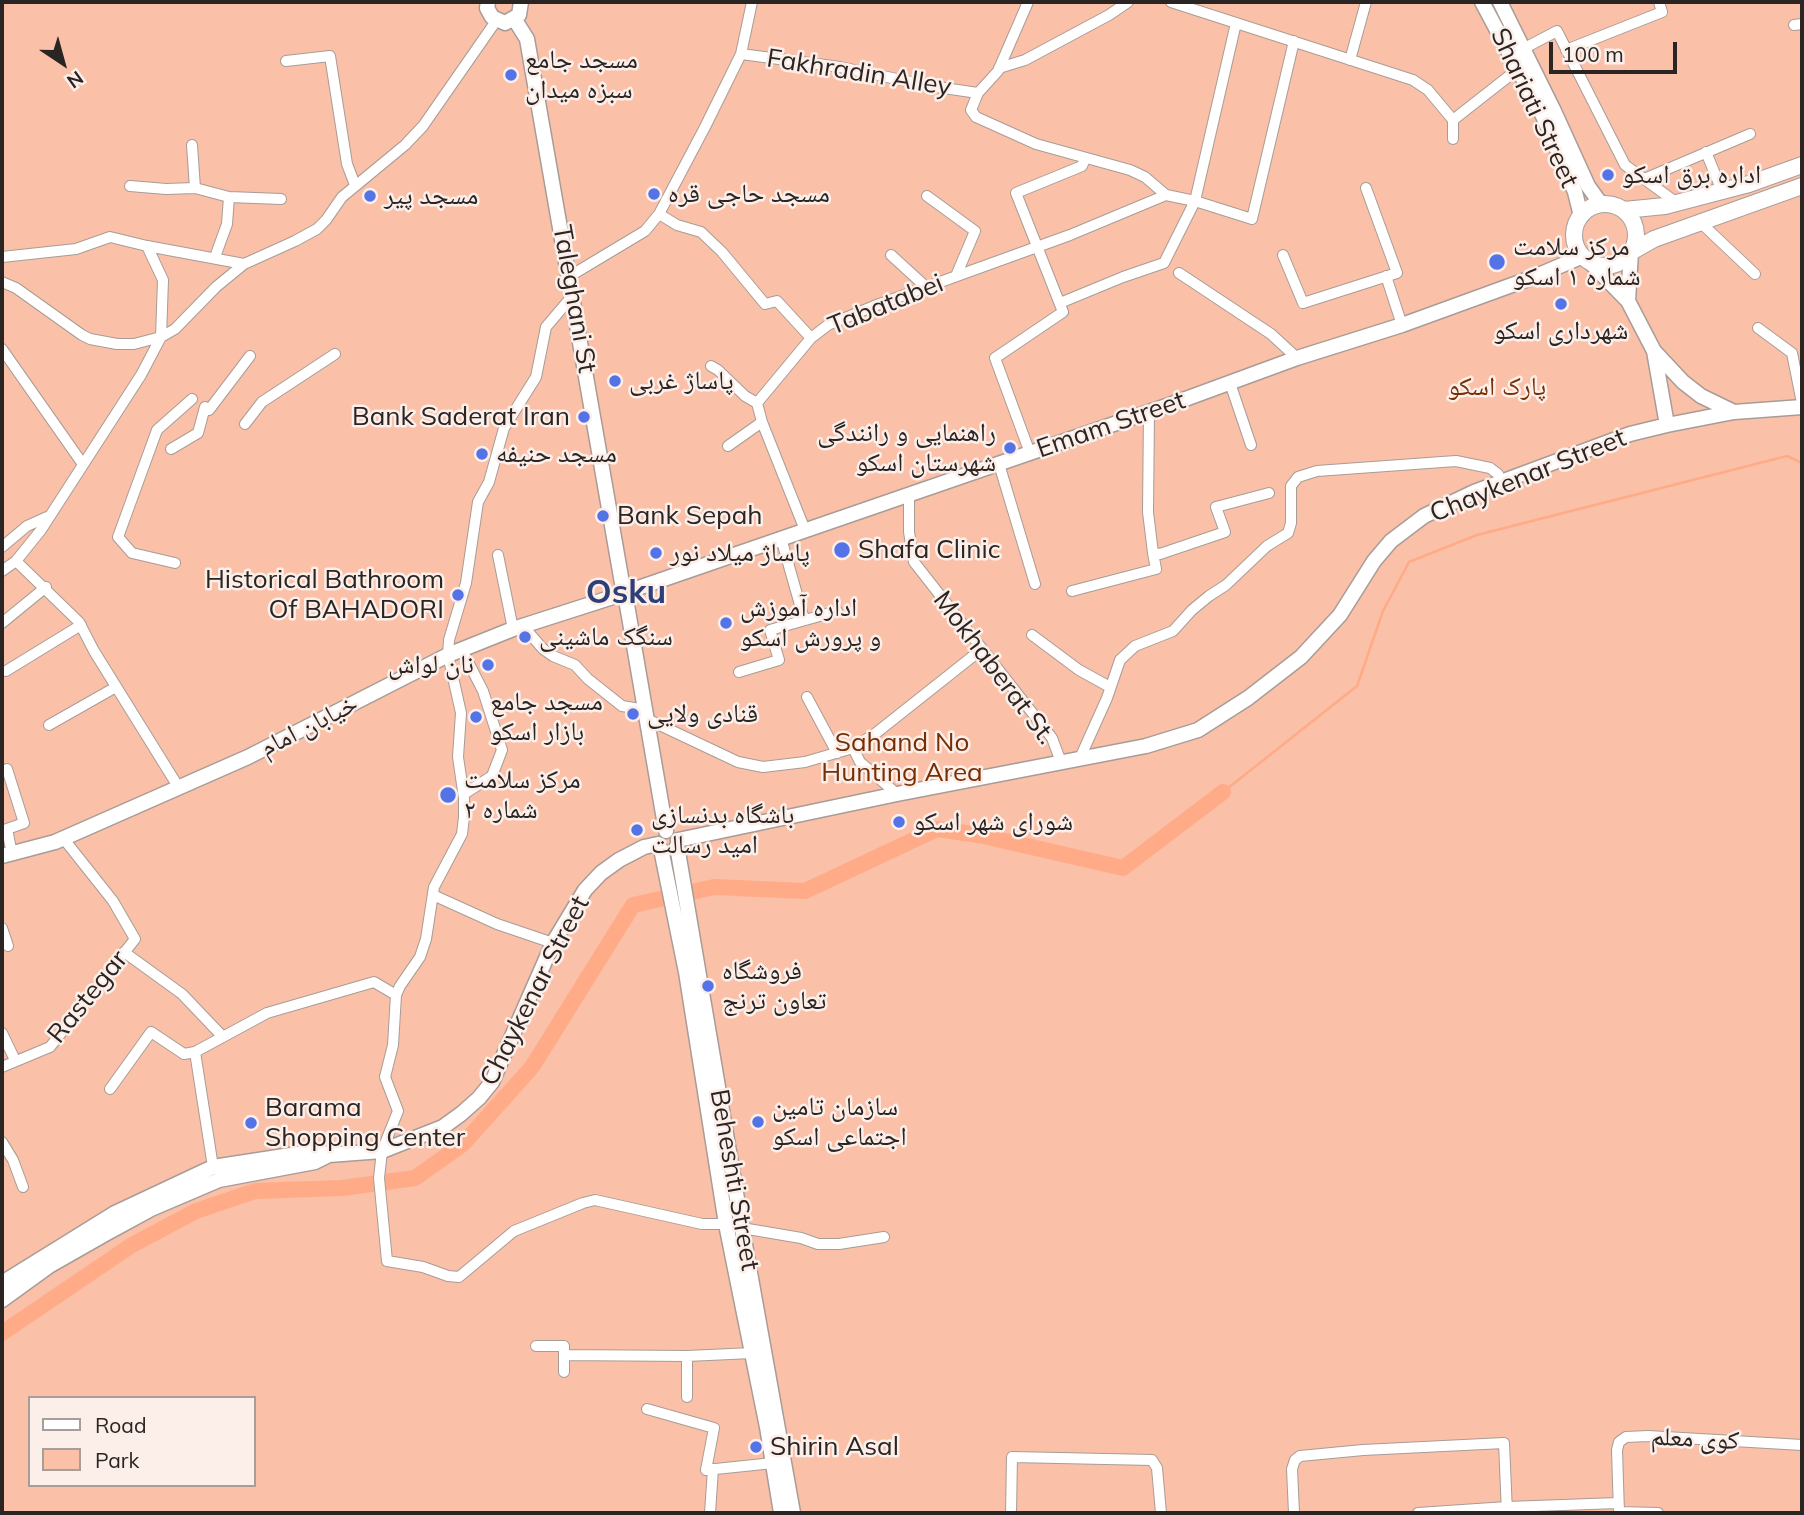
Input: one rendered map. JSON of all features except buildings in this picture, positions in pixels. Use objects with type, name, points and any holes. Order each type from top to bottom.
[{"type":"main road","points":[[488,2],[488,13],[496,21],[505,23],[515,20],[521,10],[521,2]]},
{"type":"main road","name":"Shariati Street","points":[[1482,2],[1601,204]]},
{"type":"main road","name":"Shariati Street","points":[[1500,2],[1517,58],[1575,192],[1581,216]]},
{"type":"main road","name":"Taleghani St","points":[[515,20],[527,39],[570,276],[622,594],[668,842]]},
{"type":"main road","points":[[1624,210],[1678,203],[1802,165]]},
{"type":"main road","points":[[1586,259],[1599,265],[1617,263],[1654,239],[1802,186]]},
{"type":"main road","points":[[1628,301],[1631,252],[1636,234],[1630,217],[1617,206],[1594,206],[1581,216],[1575,232],[1578,249],[1628,301],[1654,351],[1674,423],[1693,415],[1697,408],[1687,385]]},
{"type":"main road","name":"Emam Street","points":[[622,594],[637,599],[638,589],[1586,259]]},
{"type":"main road","points":[[1654,351],[1701,396],[1734,412]]},
{"type":"main road","name":"Chaykenar Street","points":[[2,1300],[49,1266],[151,1209],[219,1180],[315,1162],[329,1155],[382,1151],[443,1126],[479,1098],[492,1082],[553,943],[585,890],[601,873],[644,847],[1146,746],[1198,730],[1248,698],[1301,657],[1332,623],[1374,561],[1391,541],[1424,516],[1501,481],[1630,434],[1734,412],[1802,405]]},
{"type":"main road","name":"خیابان امام","points":[[7,855],[63,838],[248,757],[455,652],[622,594]]},
{"type":"main road","name":"Beheshti Street","points":[[668,842],[681,869],[680,910],[726,1224],[781,1513]]},
{"type":"main road","name":"Beheshti Street","points":[[668,842],[665,871],[680,910],[742,1228],[793,1513]]},
{"type":"main road","name":"Chaykenar Street","points":[[2,1283],[115,1213],[213,1167],[317,1151],[329,1155]]},
{"type":"street","points":[[570,276],[645,231],[659,214],[741,54],[752,2]]},
{"type":"street","points":[[1028,2],[999,68],[978,93],[971,110],[976,117],[1035,144],[1130,170],[1145,177],[1166,195],[1252,219],[1294,41]]},
{"type":"street","points":[[999,68],[1025,60],[1128,2]]},
{"type":"street","points":[[1171,2],[1413,80],[1422,85],[1453,120],[1453,139]]},
{"type":"street","points":[[1350,60],[1366,2]]},
{"type":"street","points":[[1566,50],[1662,12],[1659,2]]},
{"type":"street","points":[[3,284],[16,288],[90,339],[134,344],[161,337],[175,329],[216,287],[244,264],[317,229],[342,197],[405,145],[423,126],[496,21]]},
{"type":"street","points":[[1030,453],[995,358],[1062,308],[1123,277],[1164,263],[1195,201],[1236,23]]},
{"type":"street","points":[[1453,120],[1517,58],[1557,31],[1625,165],[1678,203]]},
{"type":"street","name":"Fakhradin Alley","points":[[741,54],[840,67],[978,93]]},
{"type":"street","points":[[286,61],[330,56],[345,151],[355,185]]},
{"type":"street","points":[[1644,178],[1750,134]]},
{"type":"street","points":[[192,145],[195,188]]},
{"type":"street","points":[[1706,152],[1723,191]]},
{"type":"street","points":[[1062,308],[1016,193],[1082,166],[1085,159]]},
{"type":"street","points":[[130,186],[195,188],[229,197],[281,199]]},
{"type":"street","points":[[1283,255],[1303,303],[1397,273],[1366,188]]},
{"type":"street","name":"Tabatabei","points":[[757,403],[811,338],[828,326],[1101,223],[1166,195]]},
{"type":"street","points":[[927,196],[975,231],[956,276]]},
{"type":"street","points":[[215,257],[227,224],[229,197]]},
{"type":"street","points":[[659,214],[677,225],[701,232],[722,252],[765,304],[777,301],[811,338]]},
{"type":"street","points":[[1700,222],[1755,274]]},
{"type":"street","points":[[2,257],[76,248],[110,237],[244,264]]},
{"type":"street","points":[[2,571],[16,561],[48,517],[141,375],[161,337],[163,280],[147,246]]},
{"type":"street","points":[[891,255],[926,287]]},
{"type":"street","points":[[1179,273],[1271,334],[1297,358]]},
{"type":"street","points":[[1386,276],[1402,325]]},
{"type":"street","points":[[464,794],[492,776],[502,750],[483,691],[449,640],[466,583],[478,502],[489,482],[505,428],[536,377],[546,327],[573,294]]},
{"type":"street","points":[[1758,328],[1792,353],[1802,405]]},
{"type":"street","points":[[2,349],[82,463]]},
{"type":"street","points":[[245,424],[262,402],[335,354]]},
{"type":"street","points":[[171,449],[198,433],[207,408],[250,356]]},
{"type":"street","points":[[711,366],[757,403],[805,530]]},
{"type":"street","points":[[1230,383],[1251,445]]},
{"type":"street","points":[[175,563],[132,554],[118,537],[157,430],[192,399]]},
{"type":"street","points":[[1072,591],[1156,569],[1148,512],[1149,412]]},
{"type":"street","points":[[728,446],[762,422]]},
{"type":"street","points":[[1080,758],[1120,660],[1135,646],[1173,631],[1192,610],[1226,585],[1266,546],[1288,533],[1291,523],[1291,486],[1298,477],[1307,473],[1456,461],[1490,468],[1498,474],[1501,481]]},
{"type":"street","points":[[999,464],[1035,584]]},
{"type":"street","points":[[1153,553],[1160,554],[1225,532],[1216,506],[1269,493]]},
{"type":"street","name":"Mokhaberat St.","points":[[909,496],[909,533],[914,562],[1052,738],[1061,762]]},
{"type":"street","points":[[2,547],[27,526],[48,517]]},
{"type":"street","points":[[781,538],[804,619]]},
{"type":"street","points":[[498,555],[518,628],[543,649],[575,665],[622,706],[646,714],[738,762],[763,767],[805,762],[853,748],[876,733],[982,649]]},
{"type":"street","points":[[16,561],[46,587],[81,625],[179,788]]},
{"type":"street","points":[[2,623],[46,587]]},
{"type":"street","points":[[739,672],[779,660],[770,630],[836,611]]},
{"type":"street","points":[[6,671],[81,625]]},
{"type":"street","points":[[1032,635],[1079,670],[1110,687]]},
{"type":"street","points":[[455,652],[454,677],[461,713],[458,757],[464,794],[464,817],[461,834],[434,887],[426,939],[420,957],[396,995],[393,1045],[386,1077],[398,1111],[382,1151],[379,1178],[387,1261],[459,1277],[514,1231],[583,1202],[595,1200],[702,1224],[726,1224]]},
{"type":"street","points":[[48,725],[116,687]]},
{"type":"street","points":[[807,697],[837,753]]},
{"type":"street","points":[[853,748],[860,762],[897,794]]},
{"type":"street","points":[[7,855],[7,829],[24,823],[8,769]]},
{"type":"street","name":"Rastegar","points":[[2,1066],[50,1047],[135,939],[113,901],[63,838]]},
{"type":"street","points":[[433,895],[497,924],[553,943]]},
{"type":"street","points":[[2,928],[8,946]]},
{"type":"street","points":[[124,952],[182,994],[223,1037]]},
{"type":"street","points":[[110,1089],[151,1032],[184,1055],[195,1052],[267,1013],[374,982],[396,995]]},
{"type":"street","points":[[2,1033],[15,1060]]},
{"type":"street","points":[[195,1052],[213,1167]]},
{"type":"street","points":[[2,1142],[13,1160],[23,1187]]},
{"type":"street","points":[[742,1228],[801,1238],[818,1244],[839,1244],[884,1237]]},
{"type":"street","points":[[536,1346],[564,1346],[564,1372]]},
{"type":"street","points":[[564,1355],[687,1356],[752,1353]]},
{"type":"street","points":[[687,1356],[687,1397]]},
{"type":"street","points":[[647,1409],[714,1428],[706,1470],[773,1463]]},
{"type":"street","name":"کوی معلم","points":[[1618,1509],[1617,1450],[1619,1441],[1626,1437],[1802,1446]]},
{"type":"street","points":[[1294,1513],[1292,1469],[1294,1460],[1300,1455],[1504,1443],[1507,1510]]},
{"type":"street","points":[[1011,1513],[1012,1457],[1152,1460],[1157,1468],[1161,1513]]},
{"type":"street","points":[[710,1513],[713,1469]]},
{"type":"street","points":[[1418,1513],[1618,1509],[1658,1513]]},
{"type":"green space","name":"Sahand No Hunting Area","points":[[2,2],[1802,2],[1802,1513],[2,1513]]},
{"type":"waterway","points":[[1223,792],[1357,686],[1383,611],[1409,562],[1477,535],[1787,456],[1802,463]]},
{"type":"waterway","points":[[2,1333],[132,1245],[196,1211],[255,1191],[342,1188],[415,1178],[463,1144],[532,1067],[633,905],[714,887],[805,891],[937,829],[979,835],[1123,868],[1223,792]]},
{"type":"place","name":"مسجد جامع سبزه میدان","points":[[511,75]]},
{"type":"place","name":"اداره برق اسکو","points":[[1608,175]]},
{"type":"place","name":"مسجد حاجی قره","points":[[654,194]]},
{"type":"place","name":"مسجد پیر","points":[[370,196]]},
{"type":"place","name":"مرکز سلامت شماره ۱ اسکو","points":[[1497,262]]},
{"type":"place","name":"شهرداری اسکو","points":[[1561,304]]},
{"type":"place","name":"پاساژ غربی","points":[[615,381]]},
{"type":"place","name":"Bank Saderat Iran","points":[[584,417]]},
{"type":"place","name":"راهنمایی و رانندگی شهرستان اسکو","points":[[1010,448]]},
{"type":"place","name":"مسجد حنیفه","points":[[482,454]]},
{"type":"place","name":"Bank Sepah","points":[[603,516]]},
{"type":"place","name":"Shafa Clinic","points":[[842,550]]},
{"type":"place","name":"پاساژ میلاد نور","points":[[656,553]]},
{"type":"place","name":"Historical Bathroom Of BAHADORI","points":[[458,595]]},
{"type":"place","name":"اداره آموزش و پرورش اسکو","points":[[726,623]]},
{"type":"place","name":"سنگک ماشینی","points":[[525,637]]},
{"type":"place","name":"نان لواش","points":[[488,665]]},
{"type":"place","name":"قنادی ولایی","points":[[633,714]]},
{"type":"place","name":"مسجد جامع بازار اسکو","points":[[476,717]]},
{"type":"place","name":"مرکز سلامت شماره ۲","points":[[448,795]]},
{"type":"place","name":"شورای شهر اسکو","points":[[899,822]]},
{"type":"place","name":"باشگاه بدنسازی امید رسالت","points":[[637,830]]},
{"type":"place","name":"فروشگاه تعاون ترنج","points":[[708,986]]},
{"type":"place","name":"سازمان تامین اجتماعی اسکو","points":[[758,1122]]},
{"type":"place","name":"Barama Shopping Center","points":[[251,1123]]},
{"type":"place","name":"Shirin Asal","points":[[756,1447]]},
{"type":"district","name":"Osku","points":[[626,593]]},
{"type":"park label","name":"پارک اسکو","points":[[1497,387]]}]
